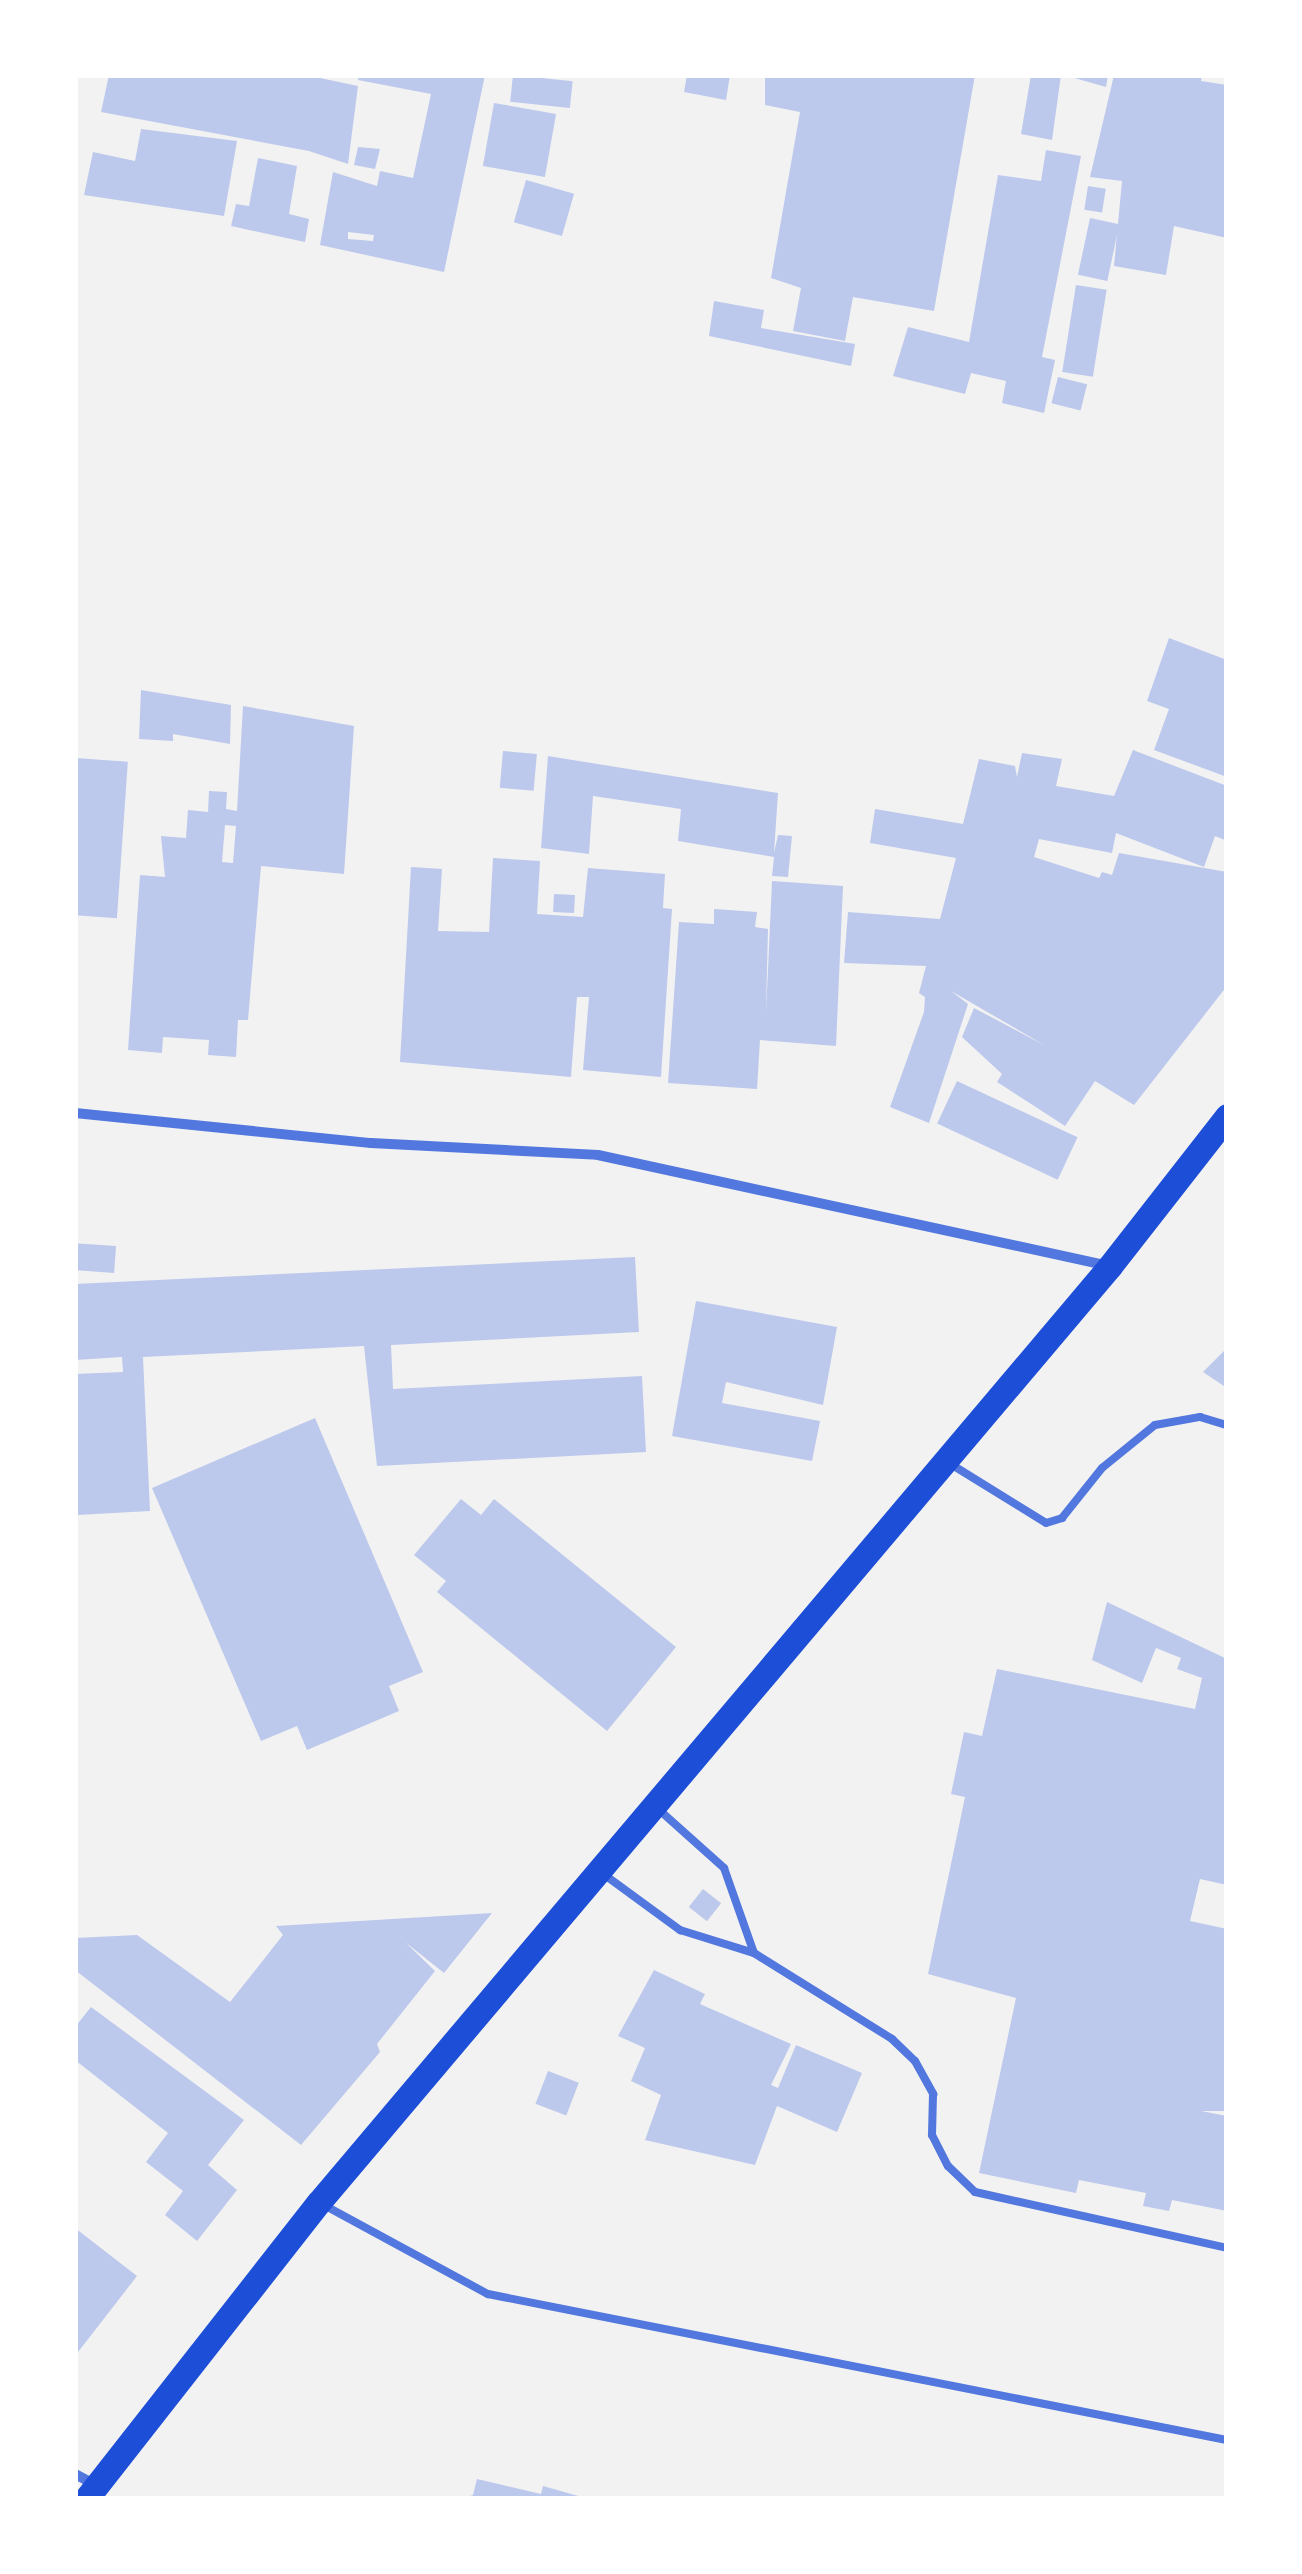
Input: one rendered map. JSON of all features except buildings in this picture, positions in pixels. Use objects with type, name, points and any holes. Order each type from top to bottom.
[{"type":"main road","points":[[86,2486],[318,2202],[1110,1266],[1227,1116]]},
{"type":"street","points":[[75,1113],[371,1142],[598,1155],[1110,1266]]},
{"type":"lane","points":[[946,1460],[1046,1522],[1062,1518],[1102,1468],[1155,1424],[1200,1417],[1227,1425]]},
{"type":"lane","points":[[654,1806],[724,1868],[754,1953]]},
{"type":"lane","points":[[598,1870],[680,1930],[754,1953],[892,2039],[915,2061],[934,2094],[932,2135],[948,2166],[975,2192],[1227,2248]]},
{"type":"lane","points":[[318,2202],[488,2294],[1227,2440]]}]
